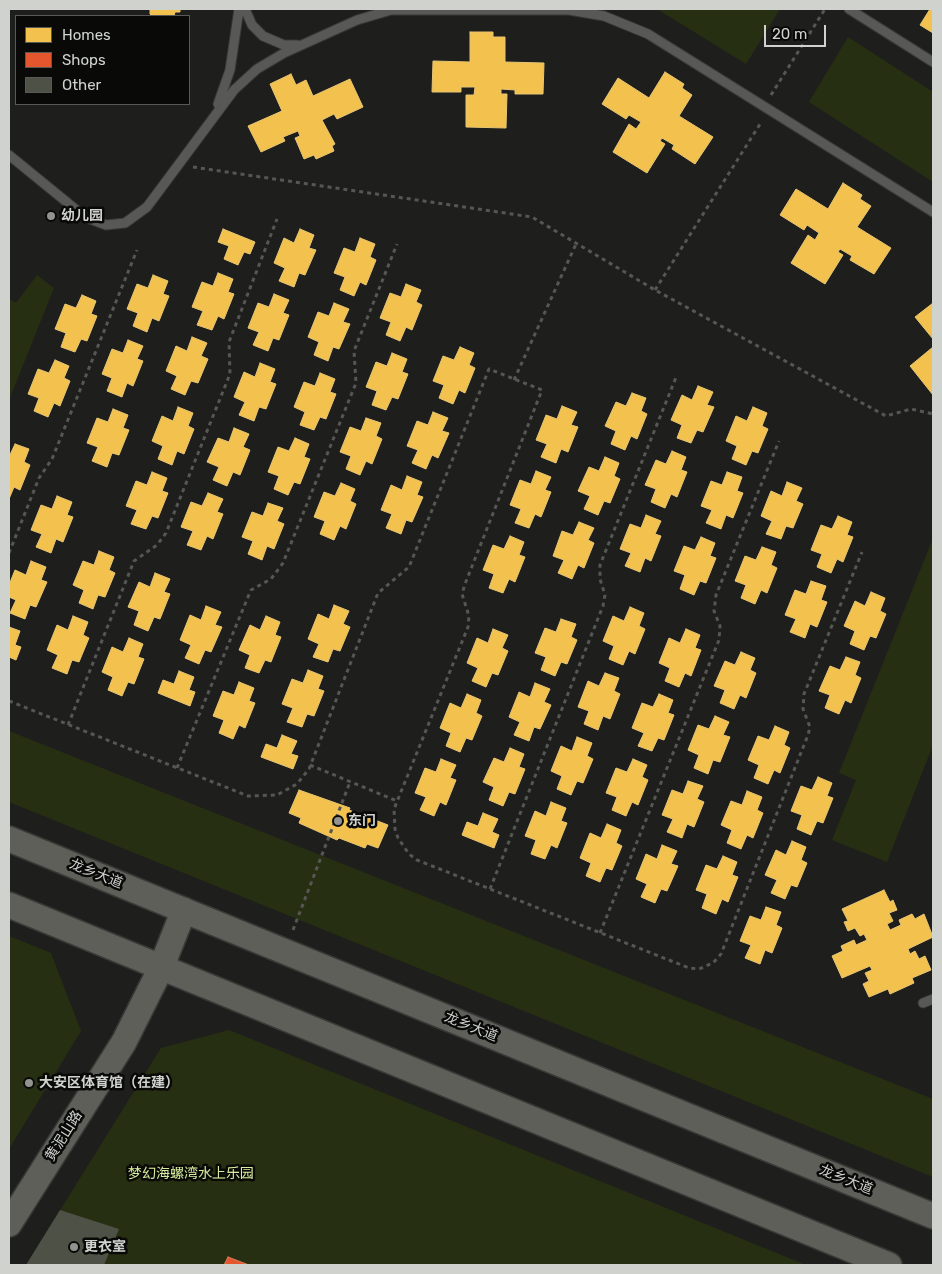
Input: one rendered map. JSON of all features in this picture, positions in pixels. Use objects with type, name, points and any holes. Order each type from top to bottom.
[{"type":"main road","name":"龙乡大道","points":[[9,839],[286,950],[933,1216]]},
{"type":"main road","points":[[9,905],[889,1265]]},
{"type":"main road","name":"黄泥山路","points":[[9,1224],[124,1042],[160,968],[184,910]]},
{"type":"lane","points":[[207,124],[226,84],[239,9]]},
{"type":"lane","points":[[245,9],[252,25],[268,40],[284,45],[305,43]]},
{"type":"lane","points":[[849,9],[933,62]]},
{"type":"lane","points":[[9,155],[85,217],[106,225],[125,223],[141,213],[234,90],[257,69],[305,43],[358,20],[391,10],[578,12],[604,16],[636,28],[933,212]]},
{"type":"lane","points":[[923,1003],[933,999]]},
{"type":"path","points":[[654,290],[825,9]]},
{"type":"path","points":[[177,165],[532,217],[654,290],[886,416],[910,409],[933,414]]},
{"type":"path","points":[[68,725],[134,561],[157,545],[166,533],[230,374],[228,342],[277,219]]},
{"type":"path","points":[[178,768],[248,597],[257,586],[271,579],[283,563],[356,383],[354,351],[397,244]]},
{"type":"path","points":[[514,380],[576,244]]},
{"type":"path","points":[[9,553],[39,478],[52,459],[137,250]]},
{"type":"path","points":[[9,701],[248,796],[259,797],[277,794],[297,784],[310,765],[378,593],[409,567],[489,370],[542,390],[464,584],[462,594],[468,616],[468,627],[397,801],[393,818],[395,829],[402,846],[416,860],[689,968],[699,969],[706,967],[721,954],[808,735],[810,727],[803,710],[804,694],[862,552]]},
{"type":"path","points":[[490,889],[606,600],[600,578],[600,565],[676,375]]},
{"type":"path","points":[[600,933],[719,640],[720,626],[714,611],[716,595],[779,442]]},
{"type":"path","points":[[310,765],[397,801]]},
{"type":"path","points":[[286,950],[350,782]]},
{"type":"green space","points":[[657,9],[780,9],[746,64]]},
{"type":"green space","points":[[848,37],[933,92],[933,182],[809,102]]},
{"type":"green space","points":[[37,275],[54,288],[9,400],[9,299],[16,303]]},
{"type":"green space","points":[[933,538],[933,745],[887,862],[832,840],[856,780],[839,773]]},
{"type":"green space","points":[[9,731],[933,1099],[933,1177],[9,802]]},
{"type":"green space","name":"大安区体育馆（在建）","points":[[9,936],[51,953],[81,1031],[9,1149]]},
{"type":"green space","name":"梦幻海螺湾水上乐园","points":[[229,1030],[806,1265],[26,1265],[161,1048]]},
{"type":"building: Homes","points":[[150,9],[180,9],[180,12],[175,12],[174,15],[150,14]]},
{"type":"building: Homes","points":[[930,9],[933,10],[933,33],[920,25]]},
{"type":"building: Homes","points":[[470,32],[493,32],[493,37],[505,37],[505,62],[544,63],[543,94],[515,94],[515,90],[501,89],[501,94],[507,94],[506,128],[466,127],[466,95],[474,95],[475,87],[461,87],[461,92],[432,92],[433,61],[470,62]]},
{"type":"building: Homes","points":[[665,72],[684,84],[682,88],[692,95],[679,116],[713,137],[695,164],[672,149],[674,145],[662,138],[660,141],[665,144],[647,173],[613,152],[629,124],[636,129],[641,122],[629,115],[626,119],[602,104],[618,78],[649,98]]},
{"type":"building: Homes","points":[[291,74],[296,85],[306,80],[313,96],[350,79],[363,107],[337,119],[334,114],[322,120],[335,144],[332,146],[334,151],[316,159],[314,155],[304,159],[295,138],[300,136],[298,131],[283,137],[285,141],[261,152],[248,126],[282,111],[270,84]]},
{"type":"building: Homes","points":[[843,183],[862,195],[860,199],[871,206],[857,227],[891,248],[874,274],[850,260],[852,256],[840,249],[838,252],[843,255],[825,284],[791,263],[808,235],[815,240],[819,233],[807,225],[804,230],[780,215],[796,189],[828,209]]},
{"type":"building: Homes","points":[[223,229],[255,242],[250,254],[244,252],[238,265],[224,259],[229,246],[218,242]]},
{"type":"building: Homes","points":[[300,229],[314,235],[309,248],[316,250],[305,275],[299,273],[294,287],[279,281],[285,268],[274,263],[284,238],[294,243]]},
{"type":"building: Homes","points":[[360,238],[375,244],[370,257],[376,260],[366,285],[360,282],[354,296],[340,290],[345,277],[334,273],[344,248],[355,252]]},
{"type":"building: Homes","points":[[218,273],[233,279],[228,292],[234,294],[224,319],[218,316],[212,330],[197,325],[203,311],[192,307],[202,282],[213,286]]},
{"type":"building: Homes","points":[[153,275],[168,281],[163,294],[169,296],[159,321],[152,318],[147,332],[133,326],[138,313],[127,309],[137,284],[148,288]]},
{"type":"building: Homes","points":[[406,284],[421,290],[416,302],[422,305],[412,330],[406,327],[400,341],[386,335],[391,322],[380,318],[390,293],[401,297]]},
{"type":"building: Homes","points":[[274,294],[289,300],[283,313],[289,315],[279,340],[273,338],[268,351],[253,345],[259,332],[248,328],[258,303],[269,307]]},
{"type":"building: Homes","points":[[82,295],[96,301],[91,314],[97,316],[87,341],[81,339],[75,352],[61,347],[66,333],[55,329],[65,304],[76,308]]},
{"type":"building: Homes","points":[[334,303],[349,309],[343,322],[350,324],[339,349],[333,347],[328,361],[314,355],[319,342],[308,337],[318,312],[329,316]]},
{"type":"building: Homes","points":[[933,303],[933,339],[915,317]]},
{"type":"building: Homes","points":[[192,337],[207,343],[201,356],[208,359],[198,383],[191,381],[185,395],[171,389],[177,376],[166,371],[176,346],[187,351]]},
{"type":"building: Homes","points":[[128,340],[143,346],[137,359],[143,361],[133,386],[127,383],[122,397],[107,391],[112,378],[102,374],[112,349],[123,353]]},
{"type":"building: Homes","points":[[460,347],[474,353],[469,365],[475,368],[465,393],[459,390],[453,404],[439,398],[444,385],[433,381],[443,356],[454,360]]},
{"type":"building: Homes","points":[[933,347],[933,395],[910,366]]},
{"type":"building: Homes","points":[[392,353],[407,359],[402,372],[408,374],[398,399],[392,397],[386,410],[372,405],[377,391],[366,387],[376,362],[387,366]]},
{"type":"building: Homes","points":[[55,360],[69,366],[64,378],[70,381],[60,406],[54,403],[48,417],[34,411],[39,398],[28,394],[38,369],[49,373]]},
{"type":"building: Homes","points":[[260,363],[275,369],[270,382],[276,384],[266,409],[259,407],[254,421],[239,415],[245,402],[234,397],[244,372],[255,377]]},
{"type":"building: Homes","points":[[320,373],[335,379],[330,392],[336,394],[326,419],[320,417],[314,430],[300,425],[305,412],[294,407],[304,382],[315,386]]},
{"type":"building: Homes","points":[[698,386],[713,392],[707,405],[714,407],[703,432],[697,430],[691,443],[677,438],[682,425],[671,420],[682,395],[692,400]]},
{"type":"building: Homes","points":[[632,393],[646,398],[641,411],[647,414],[637,439],[631,436],[625,450],[611,444],[616,431],[605,426],[616,402],[626,406]]},
{"type":"building: Homes","points":[[562,406],[577,412],[571,425],[578,427],[568,452],[561,449],[556,463],[541,457],[547,444],[536,440],[546,415],[557,419]]},
{"type":"building: Homes","points":[[178,407],[193,413],[188,426],[194,429],[184,454],[177,451],[172,465],[158,459],[163,446],[152,441],[162,416],[173,421]]},
{"type":"building: Homes","points":[[753,407],[767,413],[762,426],[768,429],[758,453],[752,451],[746,465],[732,459],[737,446],[726,441],[736,416],[747,421]]},
{"type":"building: Homes","points":[[113,409],[128,415],[123,428],[129,430],[119,455],[112,453],[107,467],[92,461],[98,447],[87,443],[97,418],[108,422]]},
{"type":"building: Homes","points":[[433,412],[448,418],[442,431],[449,433],[438,458],[432,455],[426,469],[412,463],[418,450],[407,446],[417,421],[428,425]]},
{"type":"building: Homes","points":[[366,418],[381,423],[376,436],[382,439],[372,464],[366,461],[360,475],[346,469],[351,456],[340,452],[350,427],[361,431]]},
{"type":"building: Homes","points":[[234,428],[249,434],[243,447],[250,450],[240,475],[233,472],[227,486],[213,480],[219,467],[207,462],[218,438],[229,442]]},
{"type":"building: Homes","points":[[295,438],[309,444],[304,457],[310,459],[300,484],[294,482],[288,495],[274,489],[279,476],[268,472],[278,447],[289,451]]},
{"type":"building: Homes","points":[[15,444],[29,449],[24,462],[30,465],[20,490],[14,487],[9,499],[9,457]]},
{"type":"building: Homes","points":[[672,451],[686,457],[681,470],[687,472],[677,497],[671,494],[665,508],[651,502],[656,489],[645,485],[656,460],[666,464]]},
{"type":"building: Homes","points":[[605,457],[619,463],[614,476],[620,479],[610,503],[604,501],[598,515],[584,509],[590,496],[578,491],[589,467],[599,471]]},
{"type":"building: Homes","points":[[536,471],[551,477],[545,490],[551,492],[541,517],[535,514],[529,528],[515,523],[521,509],[510,505],[520,480],[531,484]]},
{"type":"building: Homes","points":[[152,472],[167,478],[162,491],[168,493],[158,518],[152,516],[146,529],[131,524],[137,510],[126,506],[136,481],[147,485]]},
{"type":"building: Homes","points":[[727,472],[742,477],[737,491],[743,493],[733,518],[726,515],[721,529],[706,523],[712,510],[701,506],[711,481],[722,485]]},
{"type":"building: Homes","points":[[407,476],[422,482],[417,495],[423,497],[412,522],[406,520],[401,534],[386,528],[392,514],[381,510],[391,485],[402,490]]},
{"type":"building: Homes","points":[[787,482],[802,488],[796,501],[803,504],[793,528],[786,526],[781,539],[766,534],[772,521],[761,516],[771,491],[782,496]]},
{"type":"building: Homes","points":[[341,483],[355,489],[350,501],[356,504],[346,529],[340,526],[334,540],[320,534],[325,521],[314,517],[324,492],[335,496]]},
{"type":"building: Homes","points":[[208,493],[223,499],[217,512],[223,514],[213,539],[207,536],[201,550],[187,545],[193,531],[181,527],[191,502],[202,506]]},
{"type":"building: Homes","points":[[57,496],[72,502],[67,515],[73,517],[63,542],[56,539],[51,553],[36,547],[42,534],[31,530],[41,505],[52,509]]},
{"type":"building: Homes","points":[[268,503],[283,508],[277,521],[284,524],[274,549],[267,546],[262,560],[248,554],[253,541],[242,537],[252,512],[263,516]]},
{"type":"building: Homes","points":[[646,515],[661,521],[655,534],[661,536],[651,561],[645,558],[640,572],[625,566],[631,553],[620,549],[630,524],[641,528]]},
{"type":"building: Homes","points":[[838,516],[852,522],[847,535],[853,537],[843,562],[837,559],[831,573],[817,567],[822,554],[811,550],[821,525],[832,529]]},
{"type":"building: Homes","points":[[579,522],[594,528],[588,540],[594,543],[584,568],[578,565],[572,579],[558,573],[564,560],[553,556],[562,531],[573,535]]},
{"type":"building: Homes","points":[[510,536],[524,542],[519,555],[525,557],[515,582],[509,579],[503,593],[489,588],[494,574],[483,570],[493,545],[504,549]]},
{"type":"building: Homes","points":[[701,537],[715,543],[710,556],[716,558],[706,583],[700,581],[694,595],[680,589],[685,575],[674,571],[684,546],[695,550]]},
{"type":"building: Homes","points":[[762,547],[776,552],[771,565],[777,568],[767,593],[761,590],[755,604],[741,598],[746,585],[735,581],[745,556],[756,560]]},
{"type":"building: Homes","points":[[99,551],[114,557],[109,570],[115,573],[105,597],[98,595],[93,609],[79,603],[84,590],[73,585],[83,561],[94,565]]},
{"type":"building: Homes","points":[[31,561],[46,567],[41,580],[47,582],[36,607],[30,605],[25,619],[10,613],[16,600],[9,597],[9,585],[15,570],[26,575]]},
{"type":"building: Homes","points":[[155,573],[170,579],[164,592],[170,594],[160,619],[154,617],[148,631],[134,625],[139,611],[128,607],[139,582],[150,587]]},
{"type":"building: Homes","points":[[811,581],[826,586],[821,600],[827,602],[817,627],[810,624],[805,638],[790,632],[796,619],[785,615],[795,590],[806,594]]},
{"type":"building: Homes","points":[[871,592],[885,598],[880,611],[886,614],[876,638],[870,636],[864,650],[850,644],[855,631],[844,626],[855,601],[865,606]]},
{"type":"building: Homes","points":[[334,605],[349,611],[343,624],[350,627],[340,651],[333,649],[328,662],[313,657],[319,644],[308,639],[318,614],[329,619]]},
{"type":"building: Homes","points":[[206,606],[221,612],[215,625],[222,627],[211,652],[205,650],[199,664],[185,658],[191,645],[180,640],[190,615],[201,620]]},
{"type":"building: Homes","points":[[630,607],[644,613],[639,626],[645,629],[635,654],[629,651],[623,665],[609,659],[614,646],[603,641],[613,616],[624,621]]},
{"type":"building: Homes","points":[[73,616],[88,622],[83,635],[89,638],[79,662],[72,660],[67,674],[52,668],[58,655],[47,650],[57,625],[68,630]]},
{"type":"building: Homes","points":[[266,616],[280,622],[275,635],[281,637],[271,662],[265,660],[259,673],[245,668],[250,655],[239,650],[250,625],[260,630]]},
{"type":"building: Homes","points":[[561,619],[576,624],[571,637],[577,640],[567,664],[561,662],[555,676],[541,670],[546,657],[535,653],[545,628],[556,632]]},
{"type":"building: Homes","points":[[9,627],[20,631],[15,645],[21,647],[16,660],[9,657]]},
{"type":"building: Homes","points":[[493,629],[508,635],[502,648],[508,651],[498,675],[492,673],[486,687],[472,681],[478,668],[467,663],[477,638],[488,643]]},
{"type":"building: Homes","points":[[686,629],[700,635],[695,648],[701,650],[691,676],[685,673],[679,687],[665,681],[670,668],[659,663],[669,638],[680,643]]},
{"type":"building: Homes","points":[[129,638],[143,644],[138,657],[144,659],[134,684],[128,682],[122,696],[108,690],[113,677],[102,672],[112,647],[123,652]]},
{"type":"building: Homes","points":[[741,652],[755,658],[750,670],[756,673],[746,698],[740,695],[734,709],[720,703],[725,690],[714,686],[725,661],[735,665]]},
{"type":"building: Homes","points":[[846,657],[860,662],[855,675],[861,678],[851,703],[845,700],[839,714],[825,708],[830,695],[819,691],[830,666],[840,670]]},
{"type":"building: Homes","points":[[308,670],[323,676],[318,689],[324,691],[314,716],[307,714],[302,727],[287,722],[293,708],[282,704],[292,679],[303,683]]},
{"type":"building: Homes","points":[[179,671],[194,677],[189,690],[195,692],[190,706],[158,693],[163,680],[174,684]]},
{"type":"building: Homes","points":[[605,673],[619,678],[614,691],[620,694],[610,719],[603,716],[598,730],[584,724],[589,711],[578,707],[588,681],[599,686]]},
{"type":"building: Homes","points":[[239,682],[254,688],[249,701],[255,703],[245,728],[239,725],[233,739],[219,733],[224,720],[213,716],[223,691],[234,695]]},
{"type":"building: Homes","points":[[535,683],[550,689],[544,702],[551,705],[540,729],[534,727],[529,741],[514,735],[520,722],[509,717],[519,692],[530,697]]},
{"type":"building: Homes","points":[[467,694],[481,700],[476,713],[482,716],[472,740],[466,738],[460,752],[446,746],[451,733],[440,728],[450,703],[461,708]]},
{"type":"building: Homes","points":[[659,694],[673,700],[668,713],[674,715],[664,740],[658,738],[652,751],[638,746],[644,733],[632,728],[642,703],[653,707]]},
{"type":"building: Homes","points":[[715,716],[729,722],[723,735],[730,737],[720,762],[713,760],[708,774],[694,768],[699,755],[688,750],[698,725],[709,729]]},
{"type":"building: Homes","points":[[775,726],[789,732],[784,745],[790,748],[780,773],[774,770],[768,784],[754,778],[759,765],[748,760],[758,736],[769,740]]},
{"type":"building: Homes","points":[[282,735],[297,741],[291,754],[298,756],[293,769],[261,757],[266,744],[277,748]]},
{"type":"building: Homes","points":[[577,737],[592,743],[587,756],[593,759],[583,783],[577,781],[571,795],[557,789],[562,776],[551,771],[561,746],[572,751]]},
{"type":"building: Homes","points":[[510,748],[524,754],[519,767],[525,769],[515,794],[509,792],[503,806],[489,800],[494,787],[483,782],[494,758],[504,762]]},
{"type":"building: Homes","points":[[441,759],[456,765],[450,778],[456,780],[446,805],[440,802],[434,816],[420,810],[426,797],[415,793],[425,768],[436,772]]},
{"type":"building: Homes","points":[[633,759],[647,765],[642,777],[648,780],[638,805],[632,802],[626,816],[612,810],[617,797],[606,793],[616,768],[627,772]]},
{"type":"building: Homes","points":[[818,777],[832,783],[827,796],[833,798],[823,823],[817,821],[811,835],[797,829],[802,815],[791,811],[801,786],[812,790]]},
{"type":"building: Homes","points":[[688,781],[703,786],[697,799],[704,802],[694,827],[687,824],[682,838],[667,832],[673,819],[662,815],[672,790],[683,794]]},
{"type":"building: Homes","name":"东门","points":[[299,790],[350,808],[349,810],[388,825],[378,848],[367,844],[365,848],[339,838],[337,840],[299,823],[301,818],[289,813]]},
{"type":"building: Homes","points":[[747,791],[762,797],[757,810],[763,813],[753,838],[747,835],[741,849],[727,843],[732,830],[721,825],[731,801],[742,805]]},
{"type":"building: Homes","points":[[551,802],[566,808],[561,821],[567,823],[557,848],[551,845],[545,859],[531,854],[536,840],[525,836],[535,811],[546,816]]},
{"type":"building: Homes","points":[[483,813],[498,819],[492,832],[499,835],[494,848],[462,835],[467,822],[478,826]]},
{"type":"building: Homes","points":[[607,824],[621,830],[616,843],[622,846],[612,870],[606,868],[600,882],[586,876],[591,863],[580,858],[590,833],[601,838]]},
{"type":"building: Homes","points":[[792,841],[806,847],[801,860],[807,863],[797,887],[791,885],[785,899],[771,893],[777,880],[765,875],[776,850],[786,855]]},
{"type":"building: Homes","points":[[662,845],[677,851],[671,864],[678,866],[667,891],[661,889],[655,903],[641,897],[647,884],[636,879],[646,854],[657,859]]},
{"type":"building: Homes","points":[[723,856],[737,862],[732,875],[738,877],[728,902],[722,899],[716,914],[702,908],[707,894],[696,890],[706,865],[717,869]]},
{"type":"building: Homes","points":[[884,890],[890,902],[893,900],[897,910],[889,913],[893,921],[887,924],[890,930],[901,925],[899,920],[912,914],[915,919],[924,914],[933,937],[908,949],[910,954],[915,951],[919,959],[925,956],[931,970],[912,978],[914,983],[890,994],[888,989],[869,997],[863,984],[869,981],[865,973],[872,970],[870,966],[842,978],[832,956],[843,951],[841,946],[854,940],[856,945],[867,940],[864,934],[860,936],[855,928],[848,931],[844,922],[848,921],[842,909]]},
{"type":"building: Homes","points":[[766,907],[781,912],[776,925],[782,928],[772,953],[765,950],[760,964],[745,958],[751,945],[740,941],[750,916],[761,920]]},
{"type":"building: Shops","points":[[228,1257],[249,1265],[224,1265]]},
{"type":"building: Other","name":"更衣室","points":[[60,1210],[119,1229],[104,1265],[26,1265]]},
{"type":"place","name":"幼儿园","points":[[51,216]]},
{"type":"place","name":"东门","points":[[338,821]]},
{"type":"place","name":"大安区体育馆（在建）","points":[[29,1083]]},
{"type":"place","name":"更衣室","points":[[74,1247]]}]
